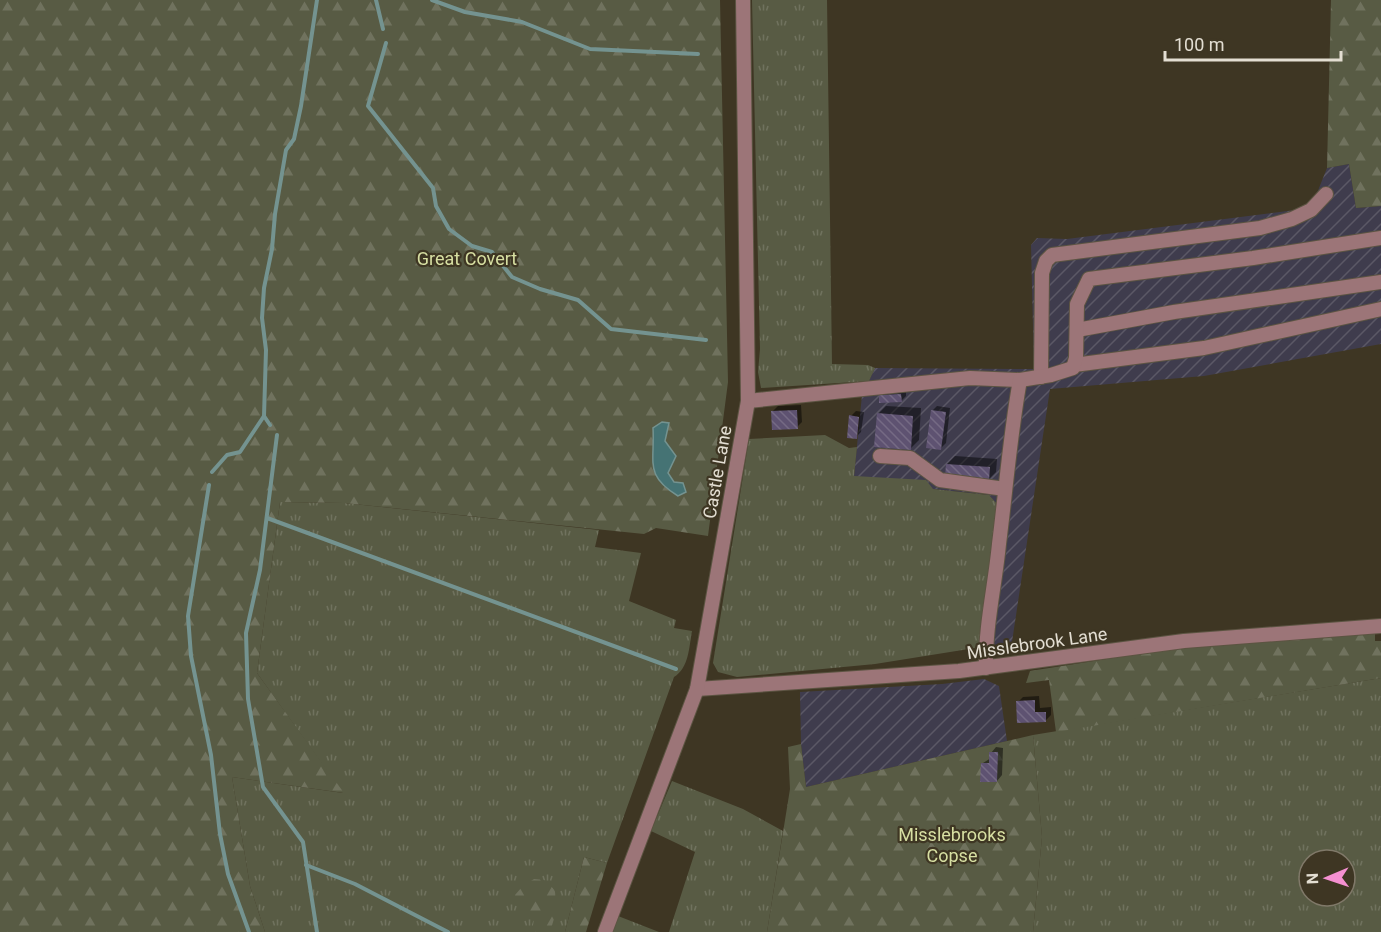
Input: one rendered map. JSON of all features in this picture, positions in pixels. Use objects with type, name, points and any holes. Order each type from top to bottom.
[{"type":"street","name":"Castle Lane","points":[[604,932],[697,689],[748,401],[743,0]]},
{"type":"street","points":[[1041,377],[1042,273],[1046,261],[1052,255],[1260,228],[1292,219],[1311,210],[1326,194]]},
{"type":"street","points":[[1074,365],[1077,304],[1089,279],[1253,258],[1381,238]]},
{"type":"street","points":[[1077,330],[1186,310],[1381,282]]},
{"type":"street","points":[[748,401],[970,378],[1020,380],[1041,377],[1062,372],[1074,365],[1204,348],[1381,309]]},
{"type":"street","points":[[986,668],[985,641],[1009,444],[1020,380]]},
{"type":"street","points":[[880,456],[910,458],[940,480],[1005,489]]},
{"type":"street","name":"Misslebrook Lane","points":[[697,689],[986,668],[1184,641],[1381,626]]},
{"type":"shaded area","points":[[1349,164],[1356,208],[1381,206],[1381,344],[1204,376],[1050,389],[1012,642],[975,648],[979,645],[998,506],[989,495],[933,489],[854,476],[862,395],[875,368],[1034,369],[1031,245],[1037,238],[1067,239],[1311,208],[1327,168]]},
{"type":"shaded area","points":[[984,679],[999,686],[1007,741],[806,787],[801,744],[800,692],[942,684]]},
{"type":"green space","name":"Great Covert","points":[[0,0],[720,0],[728,382],[708,536],[656,528],[644,534],[344,503],[280,502],[257,673],[344,793],[232,777],[250,886],[265,932],[0,932]]},
{"type":"green space","points":[[752,0],[827,0],[832,364],[868,365],[875,368],[869,381],[761,388],[758,372],[760,349]]},
{"type":"green space","points":[[1331,0],[1381,0],[1381,206],[1356,208],[1349,164],[1327,168]]},
{"type":"green space","points":[[825,435],[849,448],[857,447],[854,476],[926,480],[933,489],[989,495],[998,505],[979,645],[975,648],[875,664],[737,677],[718,672],[713,663],[749,439]]},
{"type":"green space","points":[[280,502],[344,503],[599,530],[595,547],[641,553],[629,601],[676,620],[674,628],[692,631],[689,650],[683,668],[674,677],[607,863],[584,857],[565,932],[265,932],[250,886],[232,777],[343,793],[257,673]]},
{"type":"green space","points":[[1375,633],[1375,641],[1381,641],[1381,678],[1056,732],[1049,680],[1026,683],[1030,671],[1177,648]]},
{"type":"green space","points":[[1381,678],[1381,932],[1033,932],[1042,837],[1033,735]]},
{"type":"green space","name":"Misslebrooks Copse","points":[[1033,735],[1042,837],[1033,932],[767,932],[790,789],[788,747],[801,744],[806,787]]},
{"type":"green space","points":[[672,781],[743,809],[783,831],[767,932],[669,932],[695,852],[651,831]]},
{"type":"green space","points":[[584,857],[607,863],[586,932],[565,932]]},
{"type":"green space","points":[[534,879],[544,880],[555,890],[556,912],[550,932],[532,932],[534,919],[532,912],[517,905],[515,895]]},
{"type":"green space","points":[[618,916],[659,932],[612,932]]},
{"type":"water","points":[[662,422],[669,423],[665,441],[676,456],[668,473],[674,482],[683,483],[686,492],[678,496],[660,481],[654,467],[653,428]]},
{"type":"building","points":[[901,394],[902,402],[879,403],[879,395]]},
{"type":"building","points":[[797,410],[798,429],[772,430],[771,411]]},
{"type":"building","points":[[931,410],[946,412],[941,450],[926,448]]},
{"type":"building","points":[[877,413],[913,416],[911,450],[874,447]]},
{"type":"building","points":[[849,415],[859,417],[857,439],[847,438]]},
{"type":"building","points":[[946,464],[990,467],[989,481],[945,478]]},
{"type":"building","points":[[1035,700],[1035,712],[1046,712],[1046,722],[1017,723],[1016,701]]},
{"type":"building","points":[[989,752],[998,752],[997,782],[980,782],[981,763],[989,763]]},
{"type":"waterway","points":[[270,425],[264,416],[266,350],[262,318],[264,288],[286,150],[294,139],[301,106],[317,0]]},
{"type":"waterway","points":[[376,0],[383,29]]},
{"type":"waterway","points":[[432,0],[465,12],[522,22],[590,49],[698,54]]},
{"type":"waterway","points":[[386,43],[368,106],[433,188],[436,206],[449,229],[472,246],[492,252],[512,277],[540,289],[578,300],[611,329],[706,340]]},
{"type":"waterway","points":[[212,472],[227,455],[240,452],[264,416]]},
{"type":"waterway","points":[[277,435],[260,570],[246,633],[248,699],[263,787],[303,842],[317,932]]},
{"type":"waterway","points":[[209,485],[188,616],[191,656],[211,755],[220,834],[228,874],[249,932]]},
{"type":"waterway","points":[[267,518],[676,669]]},
{"type":"waterway","points":[[306,865],[355,884],[448,932]]}]
